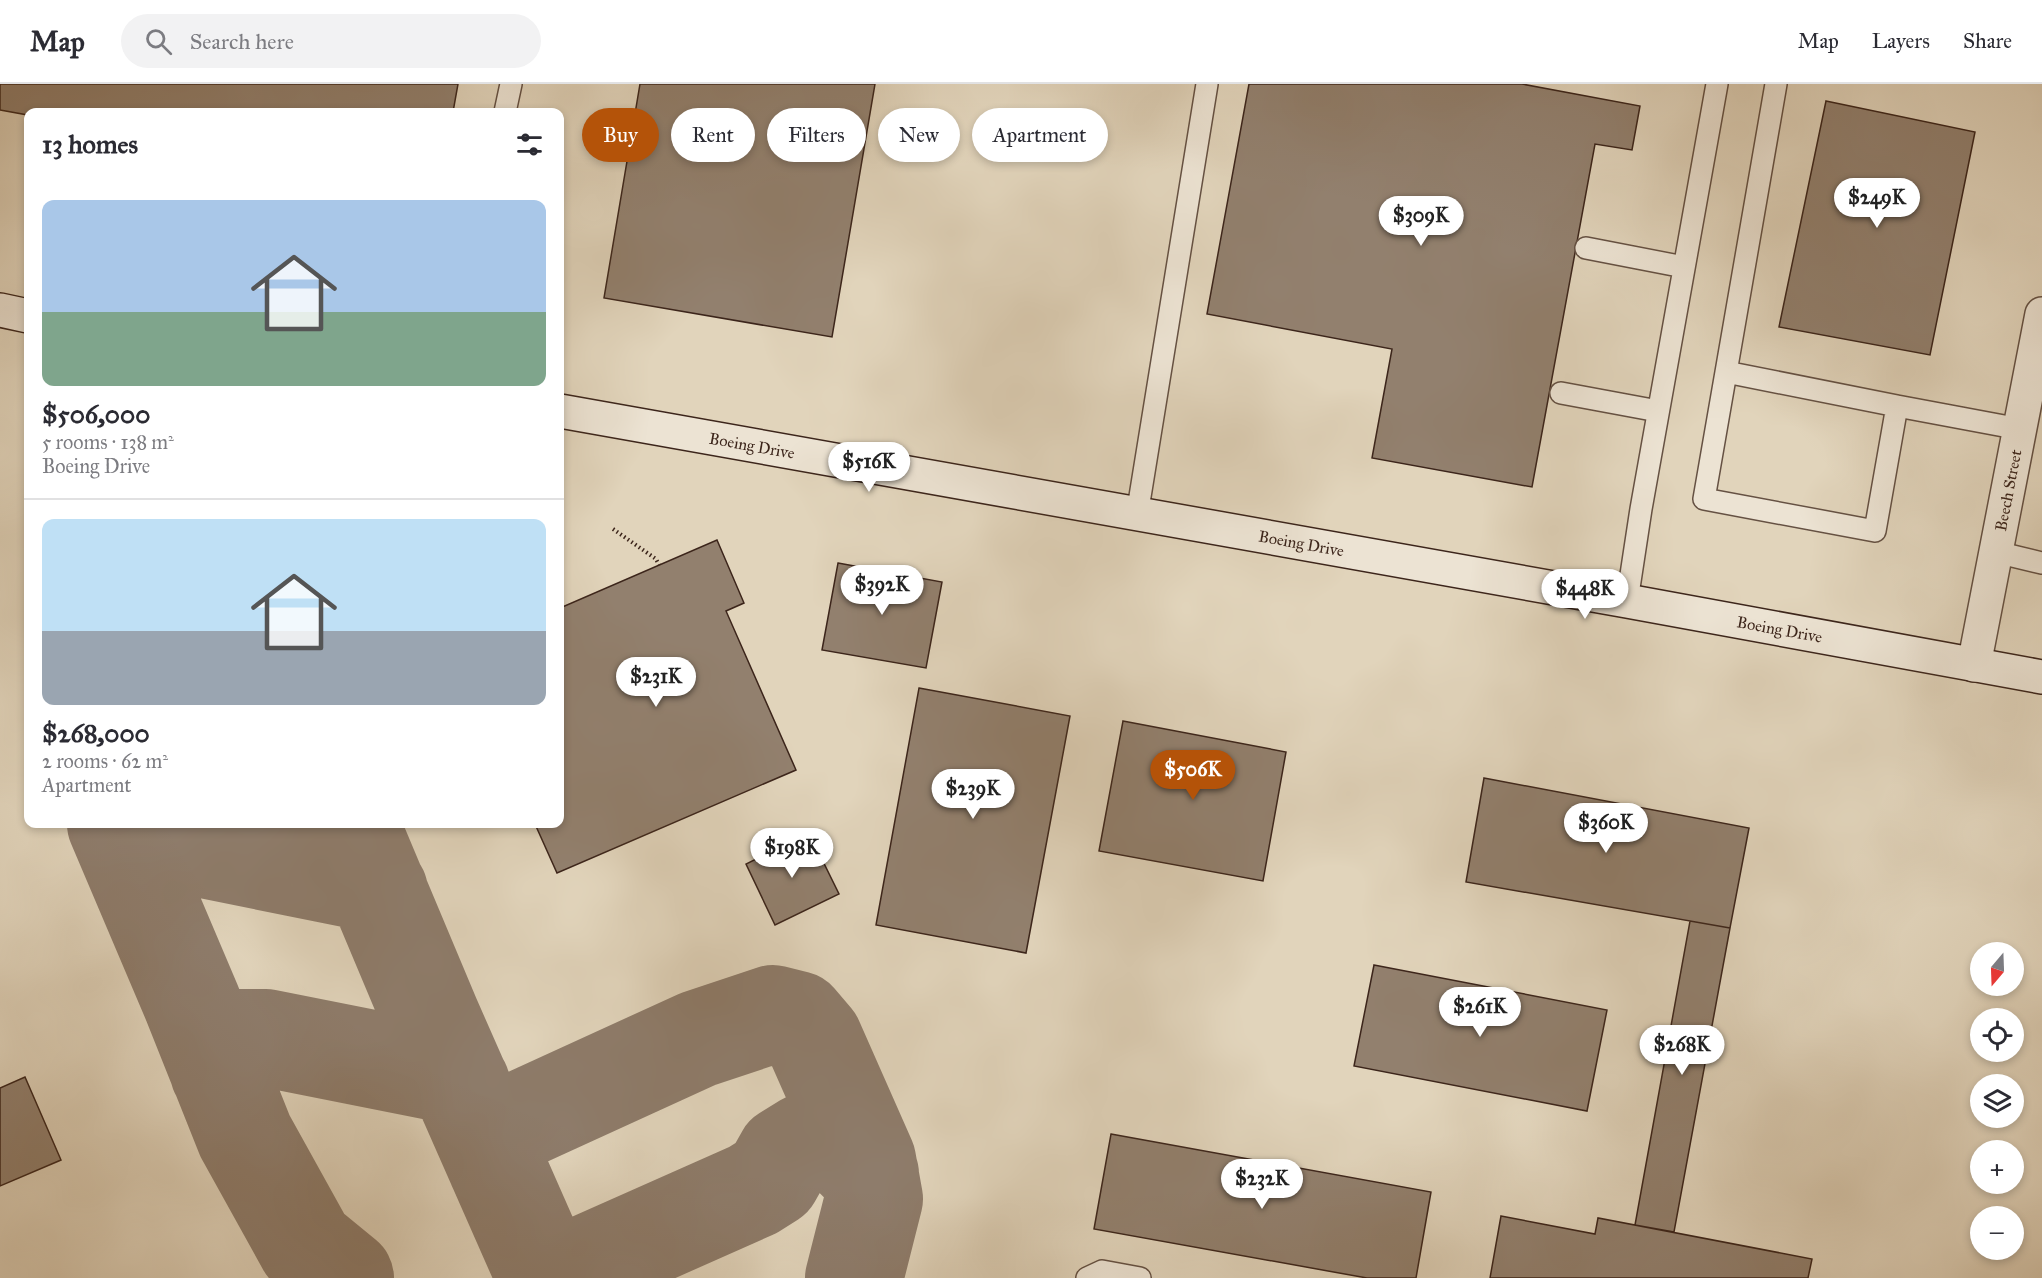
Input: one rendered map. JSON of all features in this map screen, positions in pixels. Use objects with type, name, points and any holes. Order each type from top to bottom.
[{"type":"street","points":[[0,310],[24,315]]},
{"type":"street","name":"Beech Street","points":[[1974,665],[2020,429],[2039,349],[2042,314]]},
{"type":"street","name":"Boeing Drive","points":[[564,412],[2042,677]]},
{"type":"lane","points":[[506,108],[511,84]]},
{"type":"lane","points":[[1137,515],[1207,84]]},
{"type":"lane","points":[[1627,601],[1658,411],[1717,84]]},
{"type":"lane","points":[[1776,84],[1704,499],[1875,531],[1897,406]]},
{"type":"lane","points":[[1586,248],[1684,267]]},
{"type":"lane","points":[[1726,372],[2020,429]]},
{"type":"lane","points":[[1561,393],[1658,411]]},
{"type":"lane","points":[[1996,552],[2042,563]]},
{"type":"lane","points":[[1087,1278],[1102,1271],[1140,1278]]},
{"type":"path","points":[[613,529],[656,559],[659,565]]},
{"type":"building","points":[[0,84],[458,84],[454,108],[24,108],[24,114],[0,110]]},
{"type":"building","points":[[640,84],[875,84],[866,137],[866,108],[767,108],[767,162],[862,162],[832,337],[604,298],[627,162],[659,162],[659,108],[636,108]]},
{"type":"building","points":[[1249,84],[1522,84],[1640,106],[1632,150],[1595,144],[1532,487],[1372,458],[1392,349],[1207,314]]},
{"type":"building","points":[[1826,101],[1975,132],[1930,355],[1779,327]]},
{"type":"building","points":[[717,540],[744,603],[726,611],[796,770],[557,873],[537,828],[564,828],[564,606]]},
{"type":"building","points":[[838,563],[942,582],[926,668],[822,650]]},
{"type":"building","points":[[919,688],[1070,716],[1026,953],[876,925]]},
{"type":"building","points":[[1123,721],[1286,752],[1263,881],[1099,851]]},
{"type":"building","points":[[1484,778],[1749,828],[1730,928],[1466,882]]},
{"type":"building","points":[[809,833],[839,894],[775,925],[746,864]]},
{"type":"building","points":[[1690,921],[1730,928],[1674,1232],[1635,1225]]},
{"type":"building","points":[[1374,965],[1607,1010],[1587,1111],[1354,1066]]},
{"type":"building","points":[[25,1077],[61,1160],[0,1186],[0,1088]]},
{"type":"building","points":[[1111,1134],[1431,1192],[1416,1278],[1367,1278],[1094,1229]]},
{"type":"building","points":[[1501,1216],[1595,1234],[1598,1218],[1812,1259],[1808,1278],[1490,1278]]},
{"type":"taxiway","points":[[118,828],[192,1003],[245,1136],[306,1246],[345,1278]]},
{"type":"taxiway","points":[[352,828],[431,1017],[546,1278]]},
{"type":"taxiway","points":[[139,875],[145,857],[153,848],[165,845],[184,845],[362,881],[379,891]]},
{"type":"taxiway","points":[[497,1167],[500,1141],[512,1124],[698,1039],[773,1014],[797,1020],[814,1040],[867,1160],[874,1199],[854,1278]]},
{"type":"taxiway","points":[[219,1072],[226,1052],[241,1038],[266,1038],[442,1073],[461,1084]]},
{"type":"taxiway","points":[[566,1278],[575,1269],[753,1190],[772,1178],[785,1155],[806,1142],[841,1145],[870,1174]]}]
